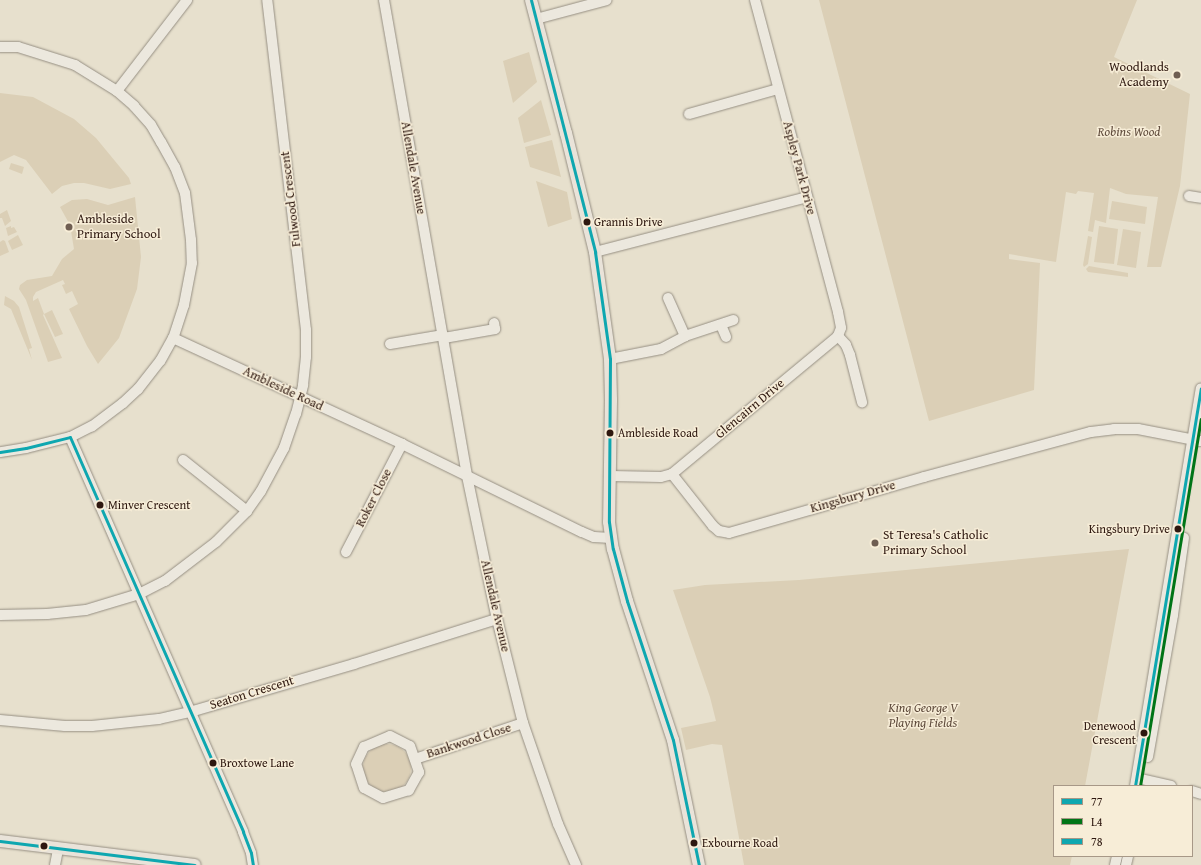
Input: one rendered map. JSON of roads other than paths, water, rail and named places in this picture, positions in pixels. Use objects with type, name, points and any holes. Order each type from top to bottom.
[{"type":"main road","points":[[531,0],[595,252],[610,359],[611,538],[627,601],[673,740],[699,865]]},
{"type":"main road","points":[[0,841],[176,864],[195,865]]},
{"type":"street","points":[[117,91],[187,0]]},
{"type":"street","name":"Fulwood Crescent","points":[[0,615],[40,615],[86,610],[139,594],[164,581],[200,556],[229,531],[247,511],[277,464],[290,432],[300,397],[306,356],[304,304],[267,0]]},
{"type":"street","name":"Allendale Avenue","points":[[384,0],[467,476],[497,619],[523,723],[558,824],[576,865]]},
{"type":"street","points":[[536,19],[607,0]]},
{"type":"street","name":"Aspley Park Drive","points":[[754,0],[838,312],[841,328],[838,336]]},
{"type":"street","points":[[0,47],[18,47],[75,65],[117,91],[134,106],[151,125],[175,167],[185,193],[191,240],[192,263],[184,305],[173,338],[160,361],[138,389],[102,419],[70,437],[26,448],[0,452]]},
{"type":"street","points":[[689,114],[778,89]]},
{"type":"street","points":[[1189,196],[1201,198]]},
{"type":"street","points":[[595,252],[807,197]]},
{"type":"street","points":[[668,298],[685,336]]},
{"type":"street","points":[[610,359],[661,349],[685,336],[733,320]]},
{"type":"street","points":[[390,344],[495,329],[494,323]]},
{"type":"street","points":[[721,324],[726,337]]},
{"type":"street","points":[[838,336],[846,345],[850,355],[862,402]]},
{"type":"street","name":"Glencairn Drive","points":[[672,474],[838,336]]},
{"type":"street","name":"Ambleside Road","points":[[173,338],[402,444],[582,532],[594,537],[611,538]]},
{"type":"street","points":[[1163,785],[1139,782],[1173,615],[1196,455],[1201,388]]},
{"type":"street","name":"Kingsbury Drive","points":[[672,474],[713,526],[719,531],[729,533],[924,477],[1091,432],[1114,429],[1138,429],[1198,437]]},
{"type":"street","points":[[70,437],[243,832],[251,853],[253,865]]},
{"type":"street","name":"Roker Close","points":[[346,552],[402,444]]},
{"type":"street","points":[[183,460],[247,511]]},
{"type":"street","points":[[611,476],[661,477],[672,474]]},
{"type":"street","name":"Seaton Crescent","points":[[0,720],[44,725],[92,726],[159,719],[190,712],[497,619]]},
{"type":"street","name":"Bankwood Close","points":[[415,759],[523,723]]},
{"type":"street","name":"Bankwood Close","points":[[390,736],[408,744],[415,759],[419,772],[411,788],[383,798],[364,788],[356,764],[364,747],[390,736]]},
{"type":"street","points":[[55,865],[58,849]]},
{"type":"place","name":"Woodlands Academy","points":[[1177,75]]},
{"type":"place","name":"Grannis Drive","points":[[587,222]]},
{"type":"place","name":"Ambleside Primary School","points":[[69,227]]},
{"type":"place","name":"Ambleside Road","points":[[610,433]]},
{"type":"place","name":"Minver Crescent","points":[[100,505]]},
{"type":"place","name":"Kingsbury Drive","points":[[1178,529]]},
{"type":"place","name":"St Teresa's Catholic Primary School","points":[[875,543]]},
{"type":"place","name":"Denewood Crescent","points":[[1144,733]]},
{"type":"place","name":"Broxtowe Lane","points":[[213,763]]},
{"type":"place","name":"Exbourne Road","points":[[694,843]]},
{"type":"park label","name":"Robins Wood","points":[[1129,132]]},
{"type":"park label","name":"King George V Playing Fields","points":[[923,716]]}]
